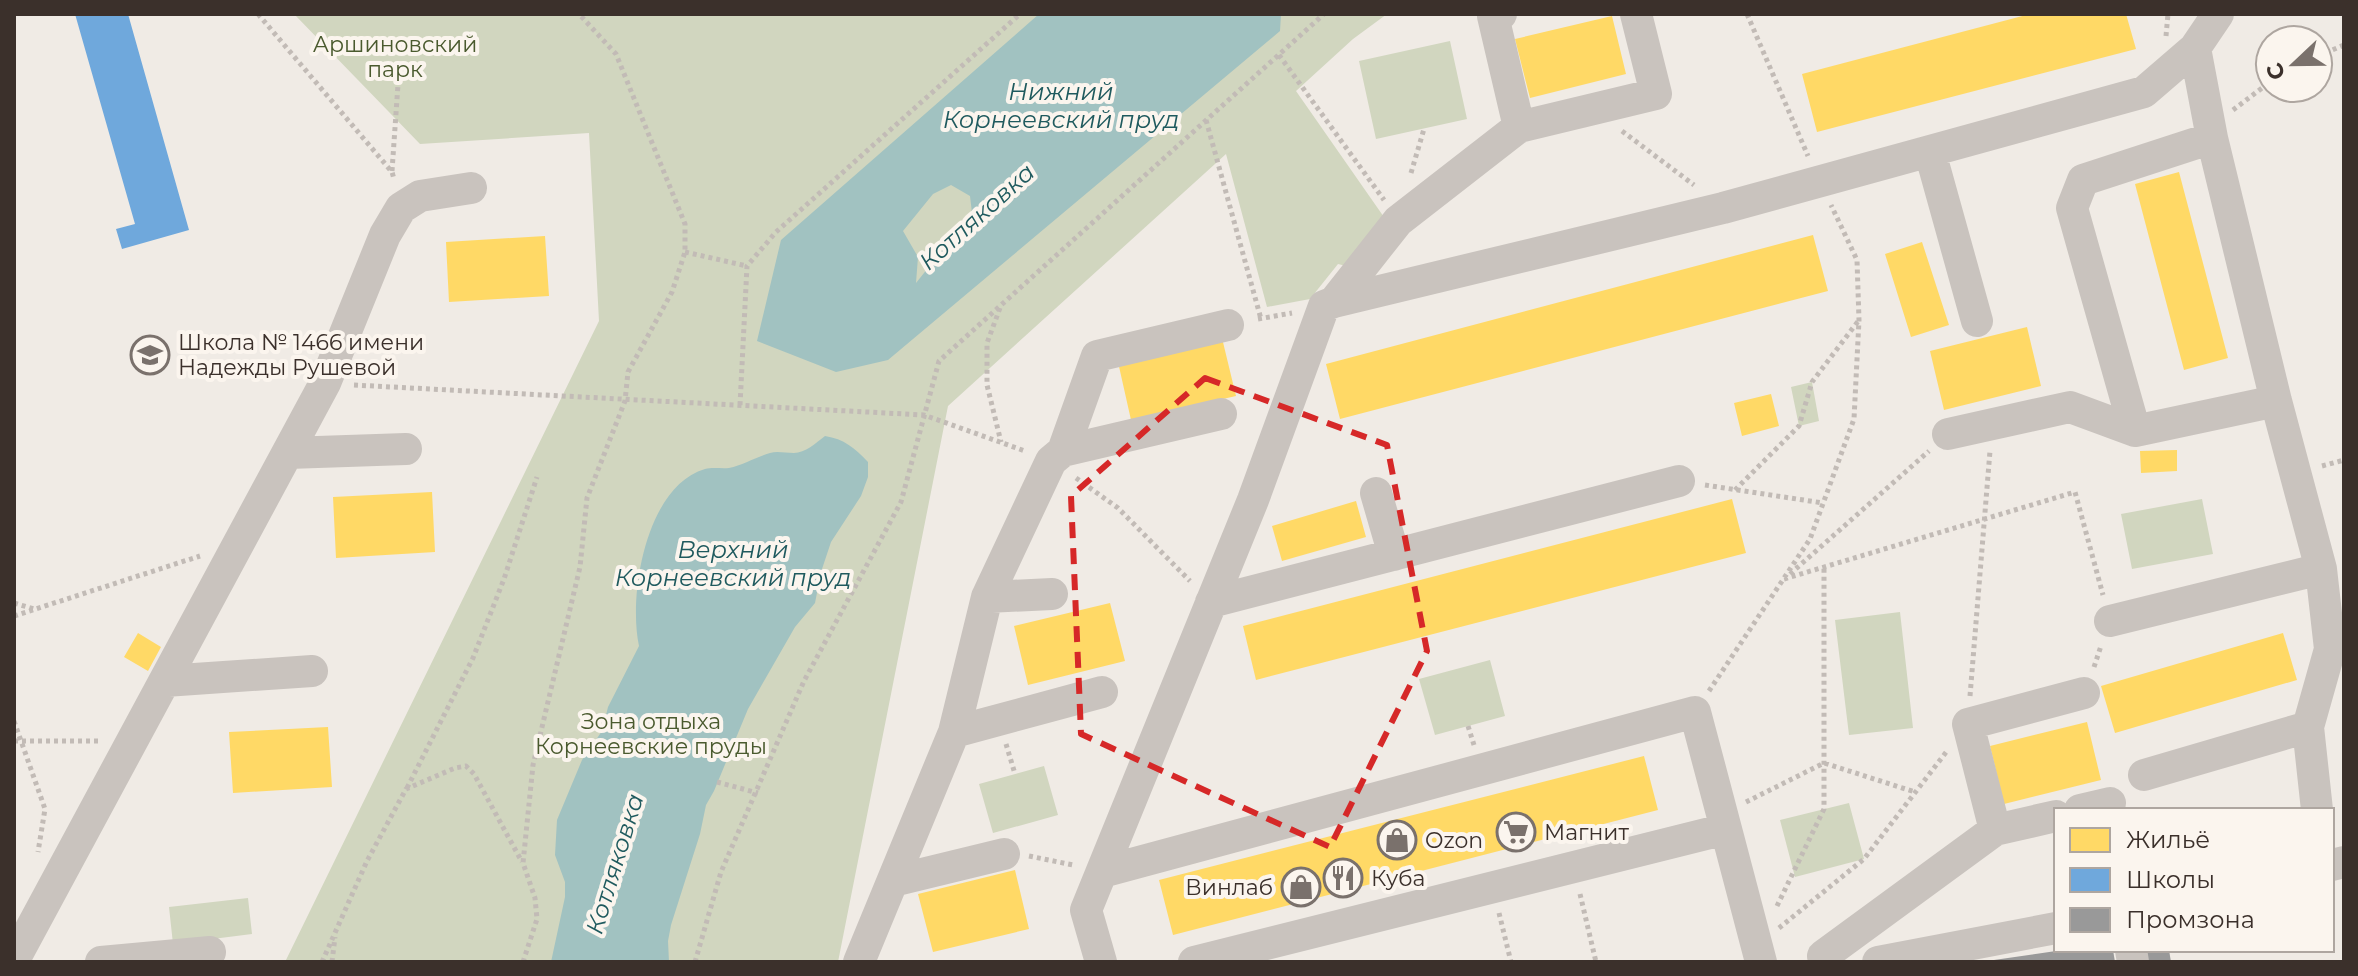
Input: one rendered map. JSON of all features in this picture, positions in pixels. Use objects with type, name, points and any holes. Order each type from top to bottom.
[{"type":"lane","points":[[1501,14],[1493,16],[1519,127]]},
{"type":"lane","points":[[1101,962],[1086,910],[1253,500],[1329,304],[1398,221],[1519,127],[1656,94],[1636,14]]},
{"type":"lane","points":[[1329,304],[1723,208],[2144,92],[2195,48],[2218,14]]},
{"type":"lane","points":[[2195,48],[2211,133],[2276,401],[2321,569],[2330,649],[2308,727],[2317,808]]},
{"type":"lane","points":[[2135,431],[2072,208],[2083,180],[2211,133]]},
{"type":"lane","points":[[1930,152],[1977,321]]},
{"type":"lane","points":[[22,955],[132,741],[325,383],[385,235],[401,208],[420,196],[471,188]]},
{"type":"lane","points":[[859,962],[954,732],[987,597],[1057,456],[1097,356],[1228,325]]},
{"type":"lane","points":[[1948,434],[2070,407],[2135,431],[2276,401]]},
{"type":"lane","points":[[1057,456],[1221,414]]},
{"type":"lane","points":[[288,453],[406,449]]},
{"type":"lane","points":[[1211,602],[1679,481]]},
{"type":"lane","points":[[1376,493],[1394,555]]},
{"type":"lane","points":[[2110,621],[2321,569]]},
{"type":"lane","points":[[987,597],[1052,594]]},
{"type":"lane","points":[[165,681],[312,671]]},
{"type":"lane","points":[[954,732],[1102,692]]},
{"type":"lane","points":[[1995,830],[1968,724],[2084,693]]},
{"type":"lane","points":[[1102,872],[1695,712],[1759,954]]},
{"type":"lane","points":[[2144,775],[2308,727]]},
{"type":"lane","points":[[1825,962],[1823,956],[1995,830],[2054,816]]},
{"type":"lane","points":[[1194,962],[1492,886],[1724,822]]},
{"type":"lane","points":[[893,881],[1019,855]]},
{"type":"lane","points":[[1878,962],[2054,928]]},
{"type":"lane","points":[[101,962],[210,952]]},
{"type":"path","points":[[258,14],[392,172]]},
{"type":"path","points":[[523,863],[533,765],[580,567],[587,498],[625,401],[628,372],[672,292],[685,252],[685,224],[616,54],[579,14]]},
{"type":"path","points":[[740,405],[747,266],[776,232],[1020,14]]},
{"type":"path","points":[[695,962],[721,872],[758,793],[804,681],[901,502],[939,361],[1324,14]]},
{"type":"path","points":[[1695,712],[1810,539],[1854,419],[1859,320],[1857,260],[1819,181],[1747,14]]},
{"type":"path","points":[[1279,55],[1398,221]]},
{"type":"path","points":[[399,70],[392,172],[401,208]]},
{"type":"path","points":[[2211,133],[2254,96]]},
{"type":"path","points":[[1594,109],[1723,208]]},
{"type":"path","points":[[1206,120],[1261,319]]},
{"type":"path","points":[[685,252],[747,266]]},
{"type":"path","points":[[1228,325],[1329,304]]},
{"type":"path","points":[[1000,306],[987,343],[987,385],[1001,443]]},
{"type":"path","points":[[1735,490],[1799,426],[1812,382],[1859,320]]},
{"type":"path","points":[[325,383],[924,415],[1001,443],[1057,456],[1118,508],[1211,602]]},
{"type":"path","points":[[1759,954],[1864,859],[1968,724],[1993,424]]},
{"type":"path","points":[[1783,580],[1948,434]]},
{"type":"path","points":[[322,962],[367,861],[473,658],[504,579],[537,477]]},
{"type":"path","points":[[1679,481],[1823,503]]},
{"type":"path","points":[[1783,580],[2075,492],[2110,621],[2084,693]]},
{"type":"path","points":[[14,616],[238,544]]},
{"type":"path","points":[[1759,954],[1824,809],[1824,567]]},
{"type":"path","points":[[14,603],[35,609]]},
{"type":"path","points":[[14,721],[17,741],[45,809],[37,854]]},
{"type":"path","points":[[17,741],[132,741]]},
{"type":"path","points":[[1724,822],[1824,763],[1915,792]]},
{"type":"path","points":[[406,789],[455,768],[466,766],[474,774],[523,863],[535,898],[537,919],[523,962]]},
{"type":"path","points":[[717,782],[758,793]]},
{"type":"path","points":[[1019,855],[1102,872]]},
{"type":"path","points":[[1492,886],[1511,962]]},
{"type":"path","points":[[1586,919],[1596,962]]},
{"type":"path","points":[[332,962],[336,932]]},
{"type":"highlighted area","points":[[1205,378],[1387,445],[1427,651],[1330,847],[1081,734],[1071,496]]},
{"type":"green space","name":"Зона отдыха Корнеевские пруды","points":[[294,14],[1387,14],[1353,39],[1296,91],[1386,220],[1350,267],[1338,264],[1310,299],[1267,307],[1226,154],[948,406],[838,962],[285,962],[599,321],[589,133],[420,144]]},
{"type":"green space","points":[[1450,41],[1467,119],[1376,139],[1359,61]]},
{"type":"green space","points":[[1812,382],[1819,421],[1799,426],[1791,387]]},
{"type":"green space","points":[[2202,499],[2213,554],[2132,569],[2121,514]]},
{"type":"green space","points":[[1900,612],[1913,728],[1849,735],[1835,620]]},
{"type":"green space","points":[[1490,660],[1505,716],[1435,735],[1419,679]]},
{"type":"green space","points":[[1044,766],[1058,815],[993,833],[979,784]]},
{"type":"green space","points":[[1849,803],[1864,859],[1795,877],[1780,820]]},
{"type":"green space","points":[[248,898],[252,934],[173,944],[169,907]]},
{"type":"water","name":"Нижний Корнеевский пруд","points":[[1039,14],[1281,14],[1280,31],[888,360],[836,372],[757,341],[781,240]],"holes":[[[951,185],[970,196],[972,213],[916,283],[918,257],[903,231],[933,194]]]},
{"type":"water","name":"Верхний Корнеевский пруд","points":[[825,436],[844,442],[858,452],[868,462],[868,477],[861,496],[831,542],[815,603],[795,627],[748,709],[706,805],[671,925],[669,962],[551,962],[565,897],[565,882],[555,855],[557,820],[582,760],[602,731],[608,707],[639,646],[636,599],[639,572],[655,519],[668,497],[685,479],[705,469],[729,468],[773,452],[798,453]]},
{"type":"building: Жильё","points":[[2030,14],[2126,14],[2136,49],[1817,132],[1802,74]]},
{"type":"building: Жильё","points":[[1612,16],[1626,74],[1530,98],[1515,39]]},
{"type":"building: Жильё","points":[[2179,172],[2228,358],[2184,370],[2135,184]]},
{"type":"building: Жильё","points":[[1813,235],[1828,291],[1340,419],[1326,364]]},
{"type":"building: Жильё","points":[[545,236],[549,296],[449,302],[446,242]]},
{"type":"building: Жильё","points":[[1922,242],[1949,325],[1911,337],[1885,254]]},
{"type":"building: Жильё","points":[[2027,327],[2041,386],[1944,410],[1930,351]]},
{"type":"building: Жильё","points":[[1222,338],[1236,396],[1131,420],[1118,362]]},
{"type":"building: Жильё","points":[[1771,394],[1779,426],[1742,436],[1734,403]]},
{"type":"building: Жильё","points":[[2177,450],[2177,471],[2141,473],[2140,451]]},
{"type":"building: Жильё","points":[[432,492],[435,552],[336,558],[333,497]]},
{"type":"building: Жильё","points":[[1732,499],[1746,553],[1256,680],[1243,626]]},
{"type":"building: Жильё","points":[[1356,501],[1366,537],[1282,561],[1272,526]]},
{"type":"building: Жильё","points":[[1110,603],[1125,661],[1028,685],[1014,626]]},
{"type":"building: Жильё","points":[[138,633],[161,647],[148,671],[124,657]]},
{"type":"building: Жильё","points":[[2283,633],[2297,680],[2115,733],[2101,686]]},
{"type":"building: Жильё","points":[[2087,722],[2101,780],[2004,804],[1990,746]]},
{"type":"building: Жильё","points":[[328,727],[332,787],[233,793],[229,732]]},
{"type":"building: Жильё","points":[[1644,756],[1658,810],[1173,935],[1159,880]]},
{"type":"building: Жильё","points":[[1015,870],[1029,929],[933,952],[918,894]]},
{"type":"building: Школы","points":[[75,14],[128,14],[189,230],[122,249],[116,229],[135,224]]},
{"type":"building: Промзона","points":[[2054,951],[2113,952],[2115,962],[1980,962]]},
{"type":"building: Промзона","points":[[2144,952],[2169,952],[2171,962],[2146,962]]},
{"type":"place","name":"Школа № 1466 имени Надежды Рушевой","points":[[150,355]]},
{"type":"place","name":"Магнит","points":[[1516,832]]},
{"type":"place","name":"Ozon","points":[[1397,840]]},
{"type":"place","name":"Куба","points":[[1343,878]]},
{"type":"place","name":"Винлаб","points":[[1301,887]]},
{"type":"park label","name":"Аршиновский парк","points":[[395,56]]},
{"type":"water label","name":"Котляковка","points":[[977,217]]},
{"type":"water label","name":"Котляковка","points":[[615,864]]}]
